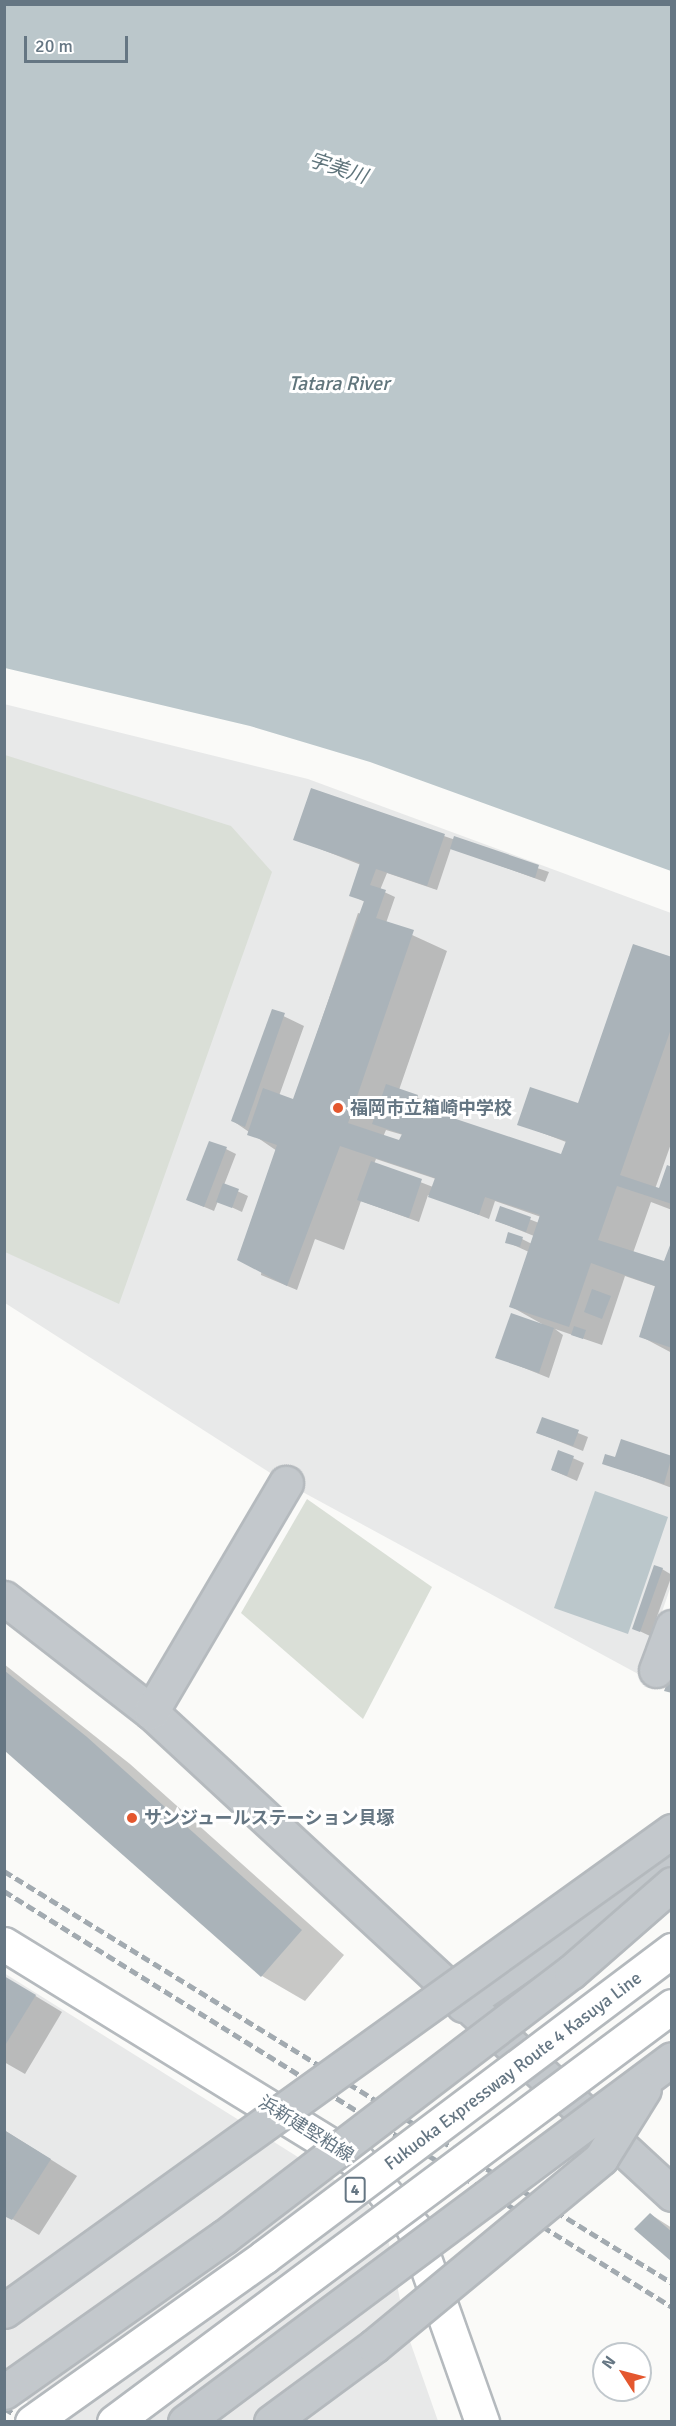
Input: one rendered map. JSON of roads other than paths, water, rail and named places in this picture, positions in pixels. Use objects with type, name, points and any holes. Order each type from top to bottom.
[{"type":"main road","name":"浜新建堅粕線","points":[[4,1944],[359,2162],[413,2227],[482,2421]]},
{"type":"main road","name":"Fukuoka Expressway Route 4 Kasuya Line","points":[[32,2421],[264,2257],[672,1950]]},
{"type":"main road","name":"4","points":[[114,2421],[672,2006]]},
{"type":"street","points":[[151,1712],[286,1484]]},
{"type":"street","points":[[4,1598],[151,1712],[463,2005],[672,2194]]},
{"type":"street","points":[[656,1670],[672,1627]]},
{"type":"street","points":[[4,2311],[672,1831]]},
{"type":"street","points":[[463,2005],[672,1861]]},
{"type":"street","points":[[4,2392],[307,2174],[571,1972],[672,1884]]},
{"type":"street","points":[[185,2421],[662,2067]]},
{"type":"street","points":[[271,2421],[374,2346],[602,2158],[662,2067]]},
{"type":"water","name":"Tatara River","points":[[4,5],[671,5],[671,871],[370,762],[250,726],[5,668]]},
{"type":"water","points":[[595,1491],[668,1517],[628,1634],[554,1608]]},
{"type":"railway","points":[[4,1871],[672,2283]]},
{"type":"railway","points":[[4,1891],[672,2307]]},
{"type":"railway","points":[[4,2408],[28,2422]]},
{"type":"place","name":"福岡市立箱崎中学校","points":[[338,1108]]},
{"type":"place","name":"サンジュールステーション貝塚","points":[[132,1818]]},
{"type":"water label","name":"宇美川","points":[[338,168]]}]
